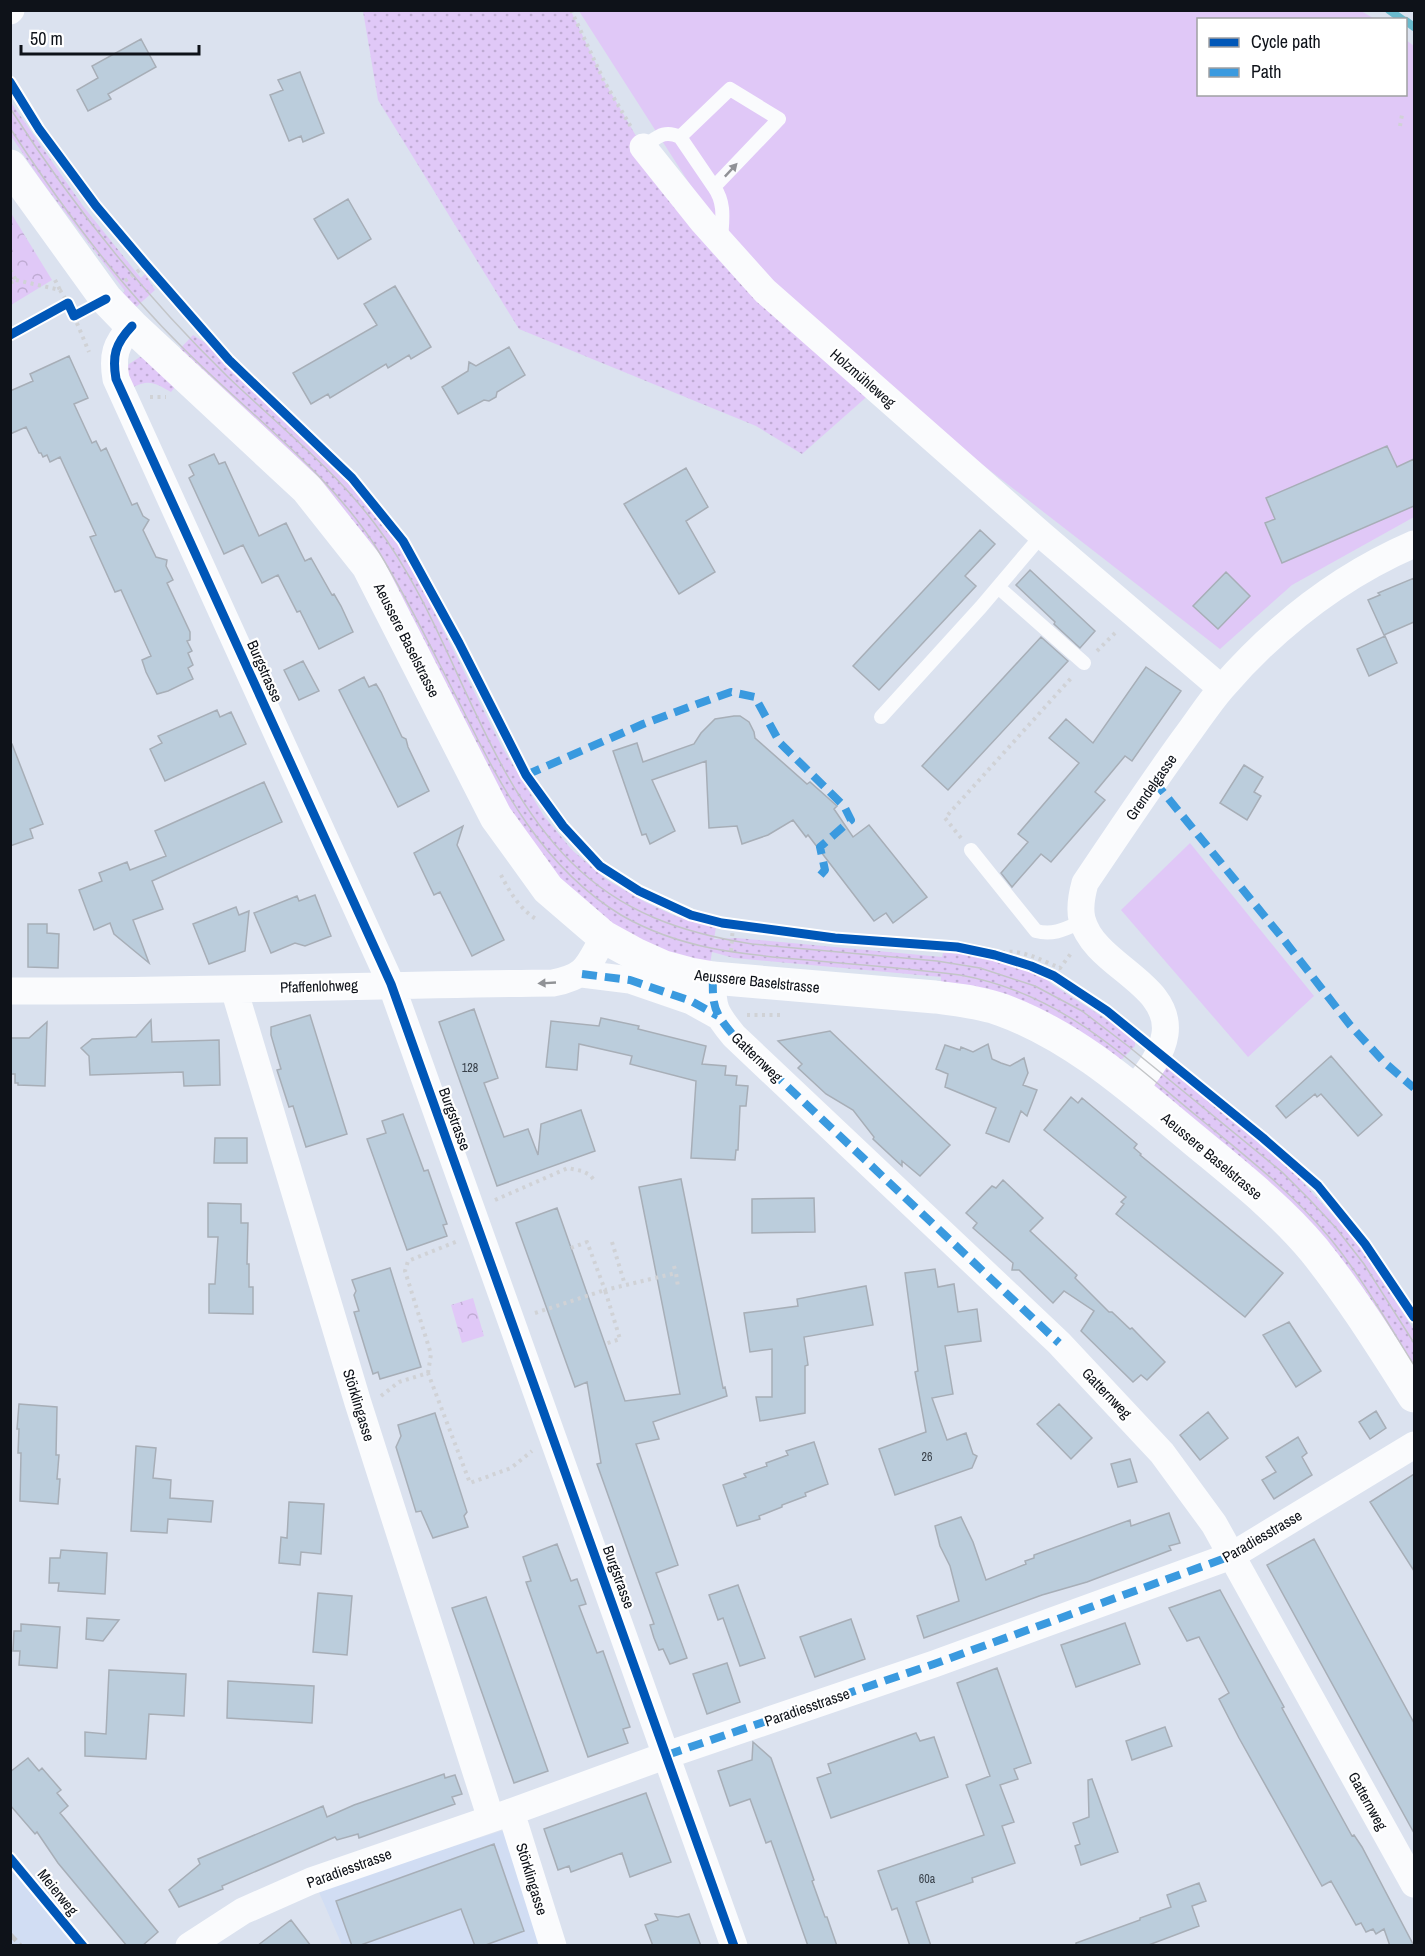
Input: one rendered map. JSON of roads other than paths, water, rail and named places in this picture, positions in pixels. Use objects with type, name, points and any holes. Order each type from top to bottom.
[{"type":"main road","name":"Aeussere Baselstrasse","points":[[10,166],[113,292],[132,326],[307,489],[345,535],[368,566],[390,606],[496,817],[548,889],[604,937],[664,967],[712,978],[935,997],[1000,1009],[1067,1042],[1134,1090],[1256,1191],[1312,1248],[1347,1292],[1414,1396]]},
{"type":"street","name":"Holzmühleweg","points":[[643,147],[703,222],[765,291],[1042,535],[1221,688]]},
{"type":"street","name":"Burgstrasse","points":[[132,326],[122,337],[115,350],[116,379],[391,984],[734,1946]]},
{"type":"street","name":"Grendelgasse","points":[[1085,927],[1081,900],[1086,882],[1154,781],[1221,688],[1282,626],[1341,582],[1414,544]]},
{"type":"street","points":[[1085,927],[1091,939],[1110,960],[1148,989],[1162,1012],[1165,1034],[1158,1054],[1134,1090]]},
{"type":"street","points":[[582,974],[604,937]]},
{"type":"street","name":"Pfaffenlohweg","points":[[10,991],[138,992],[391,984],[553,983],[572,980],[582,974]]},
{"type":"street","name":"Gatternweg","points":[[582,974],[630,980],[691,1001],[726,1026],[1059,1343],[1162,1453],[1214,1524],[1414,1884]]},
{"type":"street","points":[[712,978],[712,1000],[726,1026]]},
{"type":"street","name":"Störklingasse","points":[[234,989],[358,1404],[501,1815],[553,1946]]},
{"type":"street","name":"Paradiesstrasse","points":[[189,1946],[243,1911],[311,1881],[945,1660],[1231,1556],[1414,1445]]},
{"type":"lane","points":[[680,137],[730,89],[779,119],[714,187]]},
{"type":"lane","points":[[643,147],[668,132],[680,137],[721,197],[723,208],[721,240]]},
{"type":"lane","points":[[881,717],[1042,535]]},
{"type":"lane","points":[[998,587],[1084,663]]},
{"type":"lane","points":[[971,850],[1036,931],[1046,933],[1085,927]]},
{"type":"waterway","points":[[1389,10],[1400,18]]},
{"type":"waterway","points":[[1407,22],[1414,27]]},
{"type":"tram line","points":[[10,108],[84,214],[139,282],[197,346],[341,484],[375,524],[402,564],[426,607],[489,741],[513,784],[539,825],[571,862],[591,880],[632,907],[678,927],[702,934],[752,944],[937,961],[980,968],[1035,986],[1082,1011],[1282,1172],[1336,1228],[1364,1264],[1414,1343]]},
{"type":"tram line","points":[[10,128],[69,214],[135,297],[182,347],[287,444],[337,496],[359,523],[401,591],[509,796],[547,850],[593,896],[644,927],[692,944],[767,956],[960,975],[996,984],[1060,1011],[1143,1071],[1299,1204],[1352,1267],[1414,1365]]},
{"type":"railway","points":[[10,1934],[21,1946]]}]
